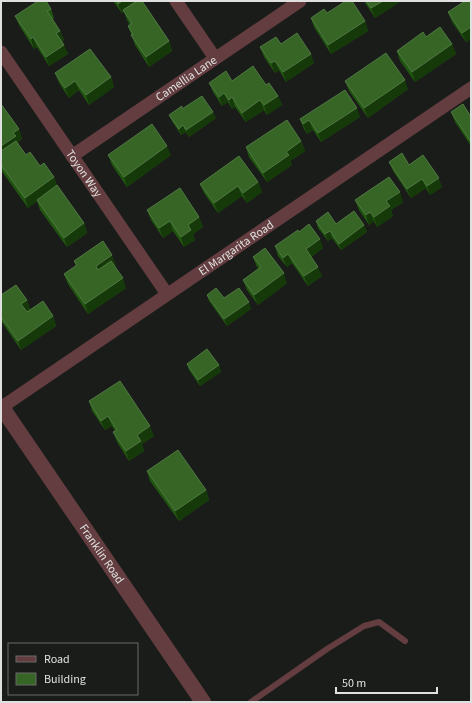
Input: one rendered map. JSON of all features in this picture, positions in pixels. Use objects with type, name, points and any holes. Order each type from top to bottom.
[{"type":"street","points":[[176,1],[215,58]]},
{"type":"street","name":"Camellia Lane","points":[[72,156],[300,1]]},
{"type":"street","name":"Toyon Way","points":[[1,52],[167,294]]},
{"type":"street","name":"El Margarita Road","points":[[1,407],[471,88]]},
{"type":"street","name":"Franklin Road","points":[[1,407],[203,702]]},
{"type":"lane","points":[[250,702],[327,649],[364,626],[379,622],[405,641]]},
{"type":"building","points":[[38,1],[46,1],[51,9],[47,11],[60,31],[56,33],[64,45],[46,57],[33,37],[31,39],[15,16]]},
{"type":"building","points":[[137,1],[142,1],[169,41],[146,57],[131,35],[133,34],[128,26],[132,23],[123,10]]},
{"type":"building","points":[[346,1],[352,1],[365,21],[328,45],[311,18],[324,9],[327,13]]},
{"type":"building","points":[[366,1],[383,1],[371,8]]},
{"type":"building","points":[[465,1],[471,1],[471,27],[462,33],[448,12]]},
{"type":"building","points":[[440,27],[452,44],[412,72],[397,51],[423,32],[426,37]]},
{"type":"building","points":[[297,33],[311,54],[283,72],[275,61],[271,63],[260,47],[276,37],[281,44]]},
{"type":"building","points":[[90,49],[111,77],[86,95],[75,81],[65,88],[55,73]]},
{"type":"building","points":[[386,53],[405,80],[364,108],[345,81]]},
{"type":"building","points":[[253,66],[266,85],[269,83],[278,96],[264,105],[260,100],[242,113],[232,97],[229,100],[224,93],[219,97],[209,83],[226,71],[232,81]]},
{"type":"building","points":[[345,90],[357,108],[318,133],[309,120],[303,124],[300,119]]},
{"type":"building","points":[[202,96],[213,112],[186,130],[183,125],[179,129],[169,115],[182,106],[182,109]]},
{"type":"building","points":[[1,104],[19,129],[13,133],[16,136],[1,146]]},
{"type":"building","points":[[463,104],[471,117],[471,142],[451,112]]},
{"type":"building","points":[[287,120],[301,141],[286,152],[289,155],[263,173],[246,147]]},
{"type":"building","points":[[152,124],[167,146],[124,177],[108,155]]},
{"type":"building","points":[[16,141],[26,155],[30,152],[40,166],[44,163],[54,177],[25,198],[1,165],[1,151]]},
{"type":"building","points":[[402,153],[409,165],[423,155],[439,178],[427,186],[422,179],[407,189],[389,162]]},
{"type":"building","points":[[239,156],[258,182],[243,193],[238,186],[214,203],[200,184]]},
{"type":"building","points":[[389,177],[400,192],[386,201],[390,206],[374,217],[370,212],[366,215],[355,200]]},
{"type":"building","points":[[57,185],[84,223],[64,238],[37,200]]},
{"type":"building","points":[[180,188],[199,217],[188,225],[191,230],[181,237],[170,221],[159,228],[147,210]]},
{"type":"building","points":[[354,211],[364,225],[339,244],[330,231],[325,234],[316,221],[328,212],[336,224]]},
{"type":"building","points":[[309,224],[320,239],[306,249],[318,267],[304,276],[288,254],[283,258],[275,246],[298,230],[299,232]]},
{"type":"building","points":[[103,241],[112,255],[96,266],[98,270],[111,261],[123,278],[85,304],[64,274],[77,265],[74,261]]},
{"type":"building","points":[[265,248],[284,273],[254,295],[243,280],[261,267],[253,257]]},
{"type":"building","points":[[16,285],[27,300],[21,304],[27,312],[43,301],[53,316],[18,341],[1,317],[1,295]]},
{"type":"building","points":[[216,288],[224,298],[239,288],[249,302],[224,319],[207,295]]},
{"type":"building","points":[[207,349],[219,365],[198,380],[187,364]]},
{"type":"building","points":[[120,381],[150,426],[137,435],[141,441],[126,451],[113,432],[117,430],[108,416],[101,421],[89,401]]},
{"type":"building","points":[[178,450],[206,490],[175,511],[147,471]]}]
